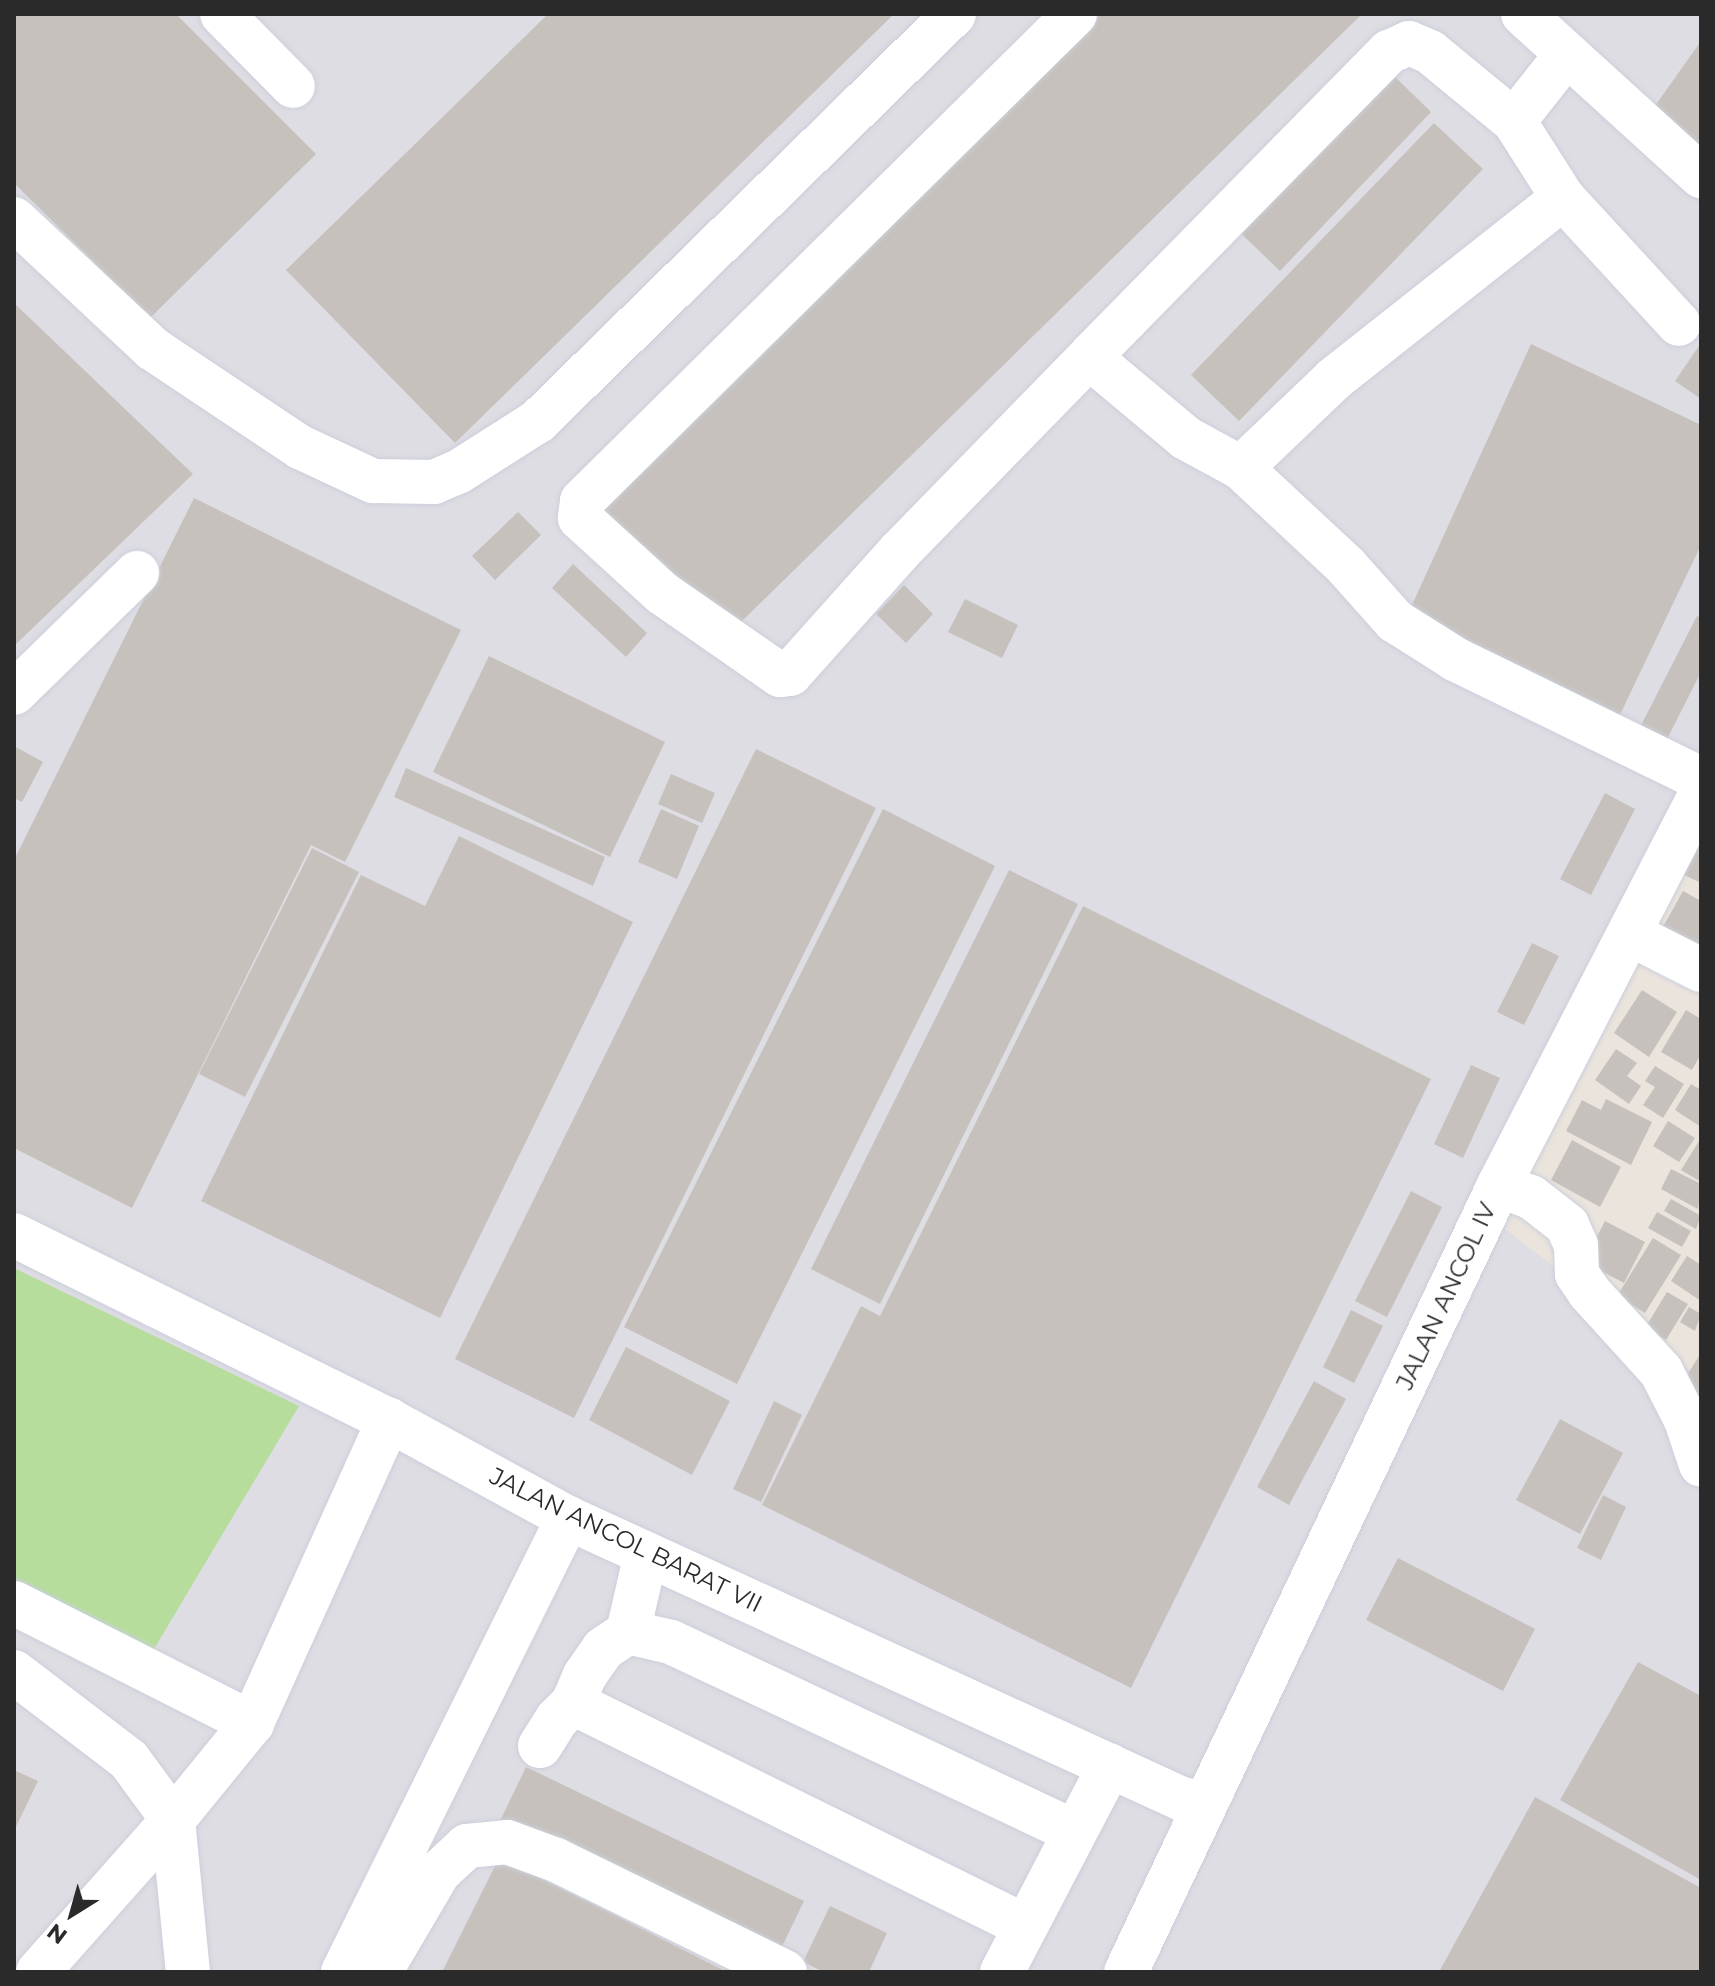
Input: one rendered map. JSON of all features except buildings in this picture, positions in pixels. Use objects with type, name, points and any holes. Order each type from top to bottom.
[{"type":"street","points":[[222,14],[293,86]]},
{"type":"street","points":[[14,219],[153,349],[300,447],[373,481],[434,482],[458,472],[538,421],[954,14]]},
{"type":"street","points":[[1075,14],[582,501],[580,518],[662,593],[780,675],[790,674],[900,551],[1389,52],[1408,28],[1430,52],[1540,86],[1701,176]]},
{"type":"street","points":[[1523,14],[1563,198],[1679,324]]},
{"type":"street","points":[[1241,468],[1334,379],[1563,198]]},
{"type":"street","points":[[1092,354],[1106,371],[1186,438],[1241,468],[1346,566],[1395,621],[1455,659],[1701,779]]},
{"type":"street","points":[[14,693],[137,573]]},
{"type":"street","name":"JALAN ANCOL IV","points":[[1126,1972],[1499,1185],[1701,794]]},
{"type":"street","points":[[1630,934],[1701,970]]},
{"type":"street","points":[[1499,1185],[1531,1197],[1567,1225],[1576,1245],[1577,1274],[1589,1292],[1661,1371],[1686,1420],[1701,1465]]},
{"type":"street","name":"JALAN ANCOL BARAT VII","points":[[14,1235],[389,1420],[568,1518],[1182,1799],[1204,1804]]},
{"type":"street","points":[[38,1972],[173,1820],[252,1723],[389,1420]]},
{"type":"street","points":[[343,1972],[568,1518]]},
{"type":"street","points":[[540,1746],[557,1719],[573,1703],[585,1675],[603,1649],[628,1632],[646,1554]]},
{"type":"street","points":[[14,1603],[252,1723]]},
{"type":"street","points":[[628,1632],[671,1642],[1074,1832]]},
{"type":"street","points":[[14,1672],[129,1760],[173,1820],[188,1972]]},
{"type":"street","points":[[573,1703],[1025,1926]]},
{"type":"street","points":[[1002,1972],[1110,1765]]},
{"type":"street","points":[[380,1972],[439,1872],[467,1846],[507,1842],[556,1860],[785,1972]]},
{"type":"shaded area","points":[[14,14],[1701,14],[1701,764],[1479,1209],[1701,1379],[1701,1972],[14,1972]]},
{"type":"green space","points":[[14,1268],[299,1406],[151,1654],[14,1586]]}]
